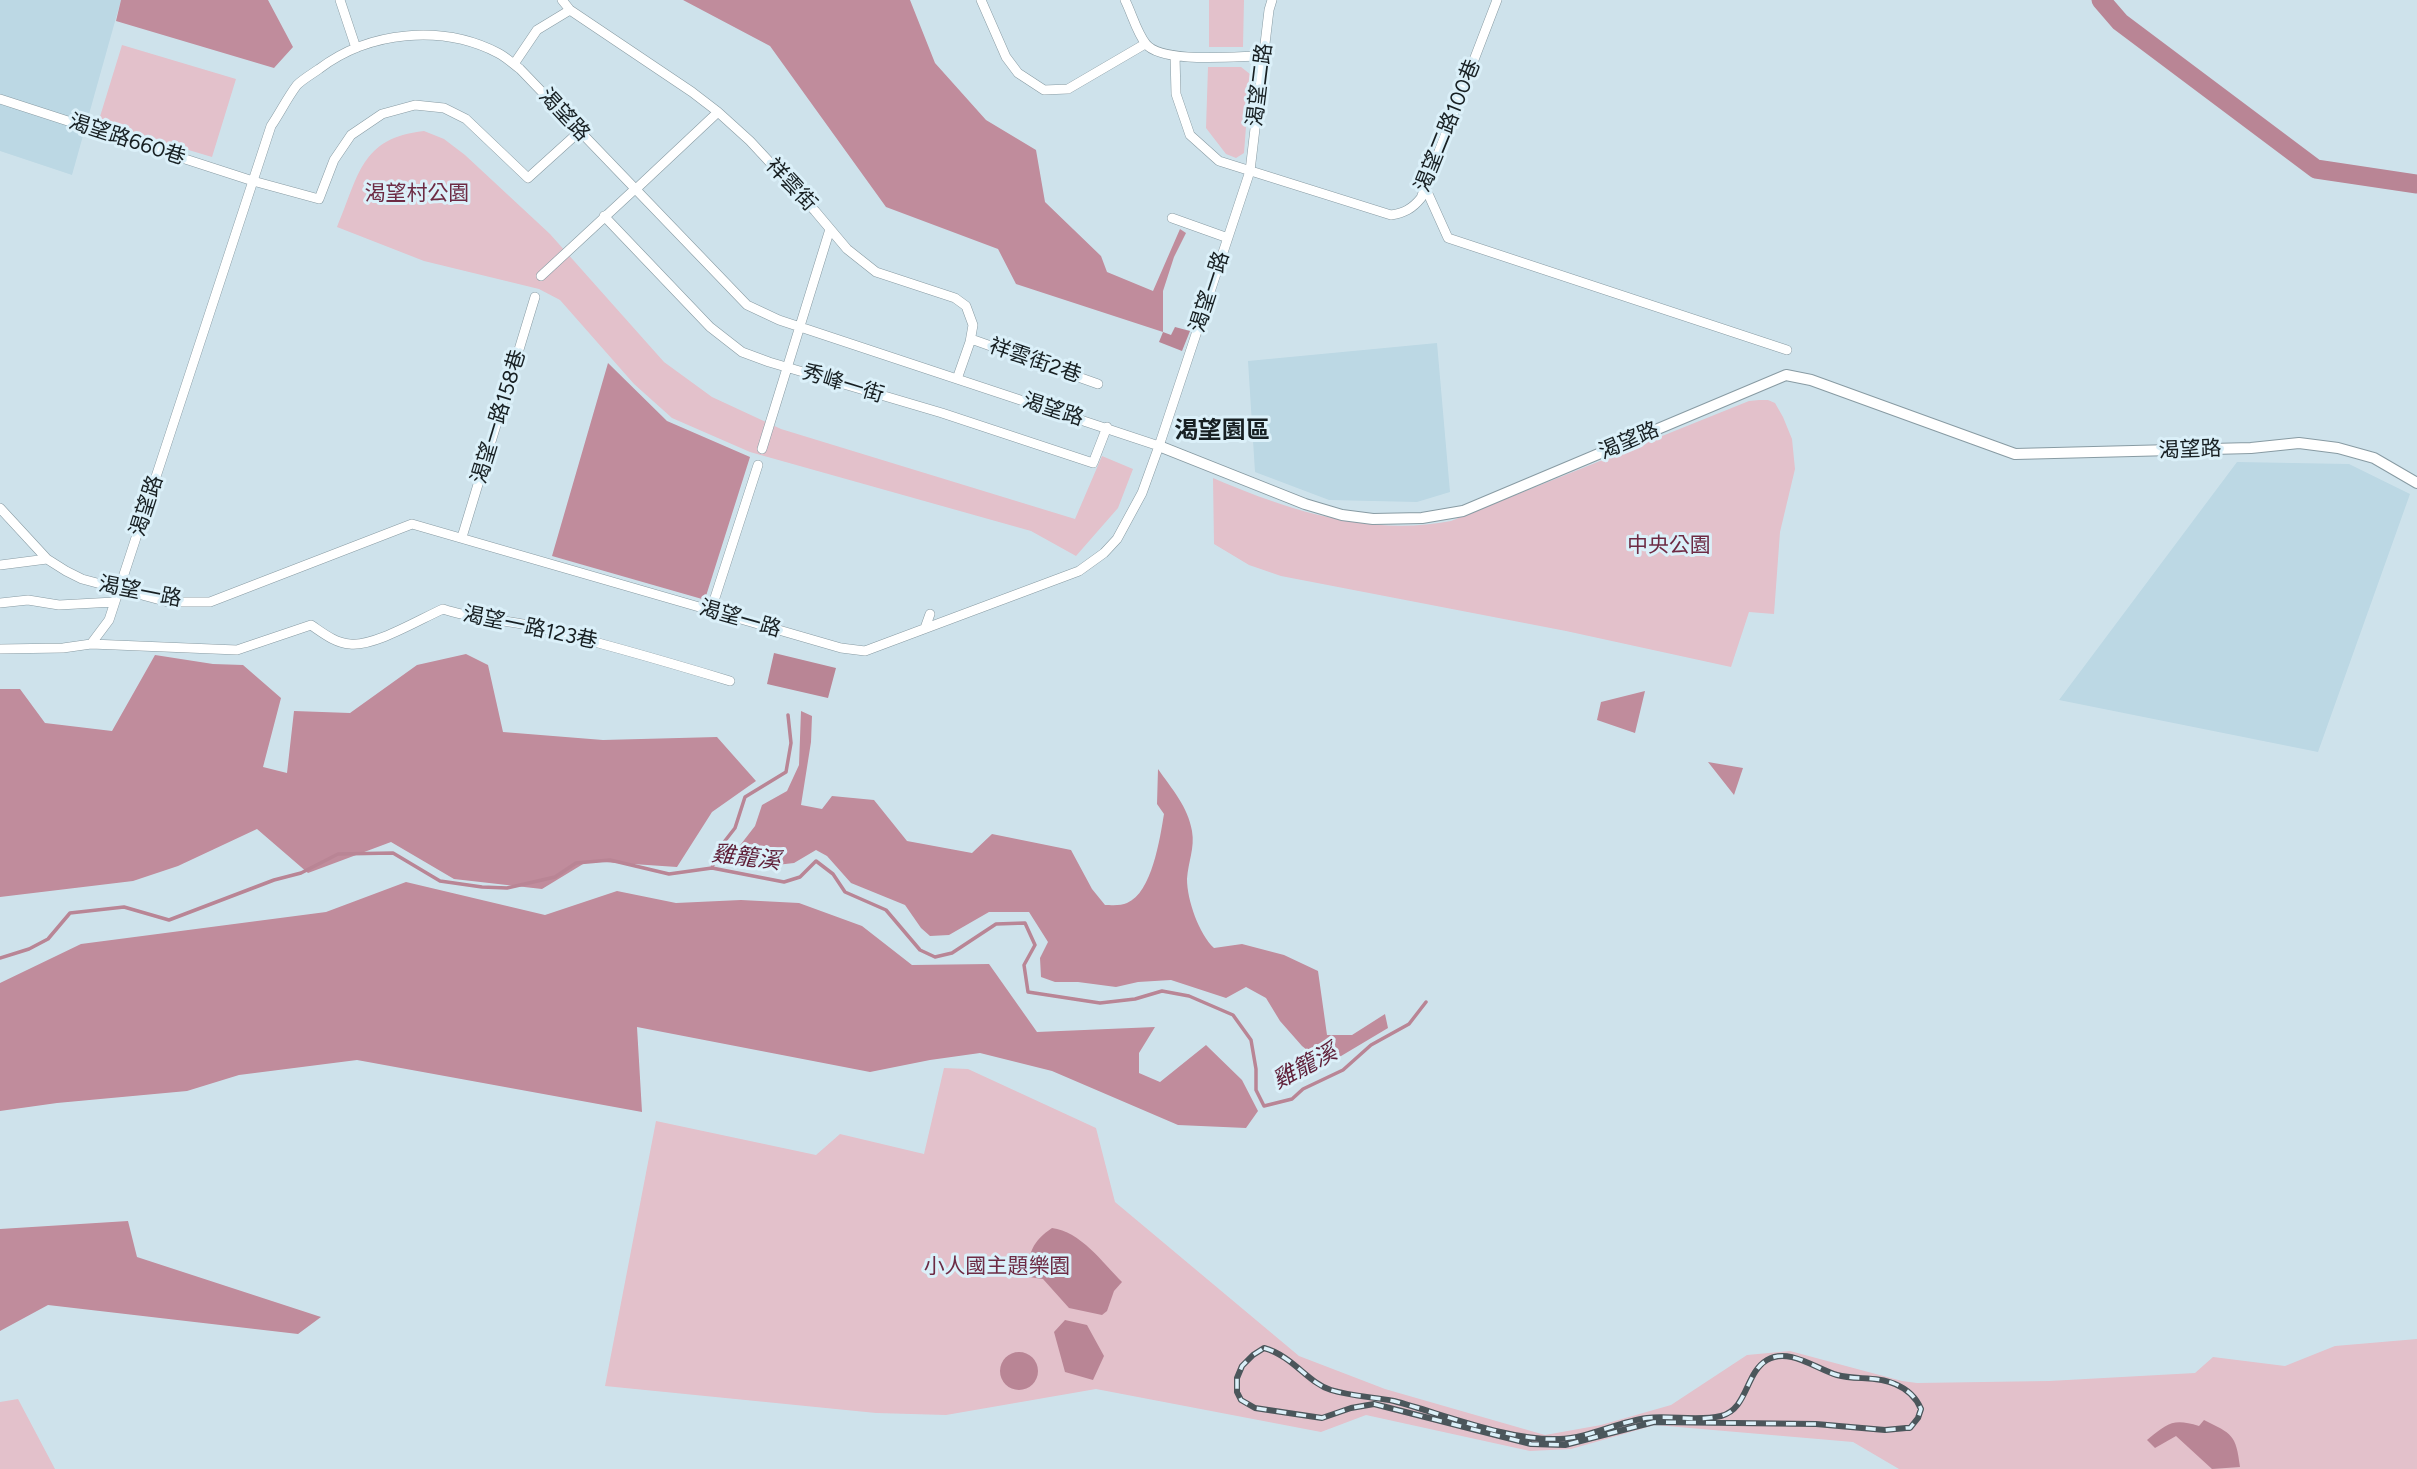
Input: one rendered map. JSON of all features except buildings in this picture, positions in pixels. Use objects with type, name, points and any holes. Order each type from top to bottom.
[{"type":"street","points":[[340,0],[356,48]]},
{"type":"street","name":"祥雲街","points":[[562,0],[569,10],[718,112],[750,141],[847,249],[876,272],[955,298],[966,306],[973,326],[957,379]]},
{"type":"street","points":[[981,0],[1006,57],[1018,74],[1044,90],[1068,89],[1145,44]]},
{"type":"street","points":[[1125,0],[1145,44],[1154,51],[1175,56],[1263,57]]},
{"type":"street","name":"渴望二路","points":[[1250,171],[1272,0]]},
{"type":"street","name":"渴望二路100巷","points":[[1175,56],[1176,94],[1190,135],[1219,161],[1391,215],[1404,213],[1414,207],[1425,187],[1497,0]]},
{"type":"street","points":[[514,64],[537,30],[569,10]]},
{"type":"street","name":"渴望路","points":[[90,644],[109,620],[271,126],[298,84],[333,58],[356,48],[408,35],[426,34],[466,40],[499,53],[514,64],[747,305],[800,327],[1107,427],[1293,499],[1342,514],[1373,519],[1422,518],[1463,511],[1786,375],[1811,380],[2014,454],[2238,448],[2299,443],[2339,448],[2374,458],[2417,483]]},
{"type":"street","name":"渴望路660巷","points":[[0,99],[318,200],[334,160],[351,135],[382,114],[415,105],[444,108],[466,119],[528,178],[580,131]]},
{"type":"street","points":[[541,276],[718,112]]},
{"type":"street","name":"渴望一路","points":[[0,508],[47,559],[82,579],[168,602],[210,602],[407,519],[711,610],[855,645],[865,651],[992,599],[1079,571],[1104,553],[1117,539],[1142,493],[1159,446],[1250,171]]},
{"type":"street","points":[[1425,187],[1448,238],[1787,350]]},
{"type":"street","name":"秀峰一街","points":[[604,216],[710,327],[742,352],[946,414],[1093,463],[1107,427]]},
{"type":"street","points":[[1172,218],[1227,239]]},
{"type":"street","points":[[762,449],[830,229]]},
{"type":"street","name":"渴望一路158巷","points":[[462,537],[527,306],[535,297]]},
{"type":"street","name":"祥雲街2巷","points":[[971,339],[1098,384]]},
{"type":"street","points":[[711,610],[758,465]]},
{"type":"street","points":[[0,565],[47,559]]},
{"type":"street","points":[[0,603],[29,600],[58,605],[114,603]]},
{"type":"street","name":"渴望一路123巷","points":[[0,649],[63,648],[90,644],[237,650],[311,625],[328,637],[350,644],[370,643],[443,609],[464,617],[519,623],[598,642],[730,681]]},
{"type":"street","points":[[925,628],[930,614]]},
{"type":"shaded area","points":[[0,0],[121,0],[72,175],[0,151]]},
{"type":"shaded area","points":[[121,0],[268,0],[293,47],[274,68],[116,21]]},
{"type":"shaded area","points":[[683,0],[910,0],[935,63],[986,120],[1036,150],[1045,202],[1101,256],[1107,272],[1153,291],[1180,229],[1186,233],[1174,257],[1163,291],[1163,332],[1016,284],[998,249],[886,207],[770,46]]},
{"type":"shaded area","points":[[1175,327],[1190,331],[1182,351],[1159,342],[1163,332],[1171,335]]},
{"type":"shaded area","points":[[1437,343],[1450,492],[1417,502],[1329,500],[1255,472],[1248,361]]},
{"type":"shaded area","points":[[608,363],[667,421],[750,457],[706,596],[702,599],[552,556]]},
{"type":"shaded area","points":[[2237,462],[2349,464],[2410,494],[2318,752],[2059,700]]},
{"type":"shaded area","points":[[774,653],[836,668],[828,698],[767,684]]},
{"type":"shaded area","points":[[466,654],[488,665],[503,732],[603,740],[717,737],[756,781],[712,812],[677,867],[588,861],[542,889],[454,879],[391,842],[308,873],[257,829],[178,866],[133,881],[0,897],[0,689],[20,689],[45,723],[112,731],[155,655],[213,664],[243,665],[281,698],[263,767],[287,773],[294,711],[350,713],[417,665]]},
{"type":"shaded area","points":[[1645,691],[1635,733],[1597,720],[1601,702]]},
{"type":"shaded area","points":[[801,711],[812,716],[811,742],[801,805],[822,809],[832,796],[874,800],[907,841],[972,853],[992,834],[1071,850],[1092,889],[1105,905],[1127,903],[1136,897],[1149,877],[1164,814],[1157,804],[1158,769],[1179,798],[1190,822],[1193,843],[1187,879],[1189,897],[1203,934],[1214,948],[1242,944],[1284,955],[1318,971],[1327,1035],[1352,1035],[1385,1014],[1388,1028],[1326,1065],[1302,1046],[1280,1021],[1266,998],[1246,987],[1226,998],[1171,980],[1138,982],[1116,987],[1055,982],[1041,977],[1040,958],[1048,942],[1029,912],[989,912],[949,935],[930,936],[905,905],[851,883],[827,856],[816,850],[794,863],[759,867],[731,857],[755,826],[762,805],[787,791],[799,765]]},
{"type":"shaded area","points":[[1708,762],[1743,768],[1734,795]]},
{"type":"shaded area","points":[[406,882],[545,915],[617,891],[676,903],[741,900],[799,903],[862,926],[912,965],[989,964],[1037,1032],[1155,1027],[1139,1053],[1139,1073],[1160,1082],[1206,1045],[1242,1080],[1258,1111],[1246,1128],[1178,1125],[1052,1071],[980,1053],[870,1072],[637,1027],[642,1112],[357,1060],[239,1075],[187,1091],[0,1111],[0,983],[81,944],[326,912]]},
{"type":"shaded area","points":[[128,1221],[137,1257],[321,1317],[298,1334],[48,1305],[0,1331],[0,1229]]},
{"type":"shaded area","points":[[1052,1228],[1062,1230],[1081,1241],[1122,1282],[1114,1291],[1107,1311],[1102,1315],[1069,1308],[1043,1279],[1029,1277],[1030,1254],[1040,1238]]},
{"type":"shaded area","points":[[1065,1320],[1087,1325],[1104,1356],[1093,1380],[1065,1372],[1054,1332]]},
{"type":"shaded area","points":[[1019,1352],[1032,1358],[1038,1371],[1032,1384],[1019,1390],[1006,1384],[1000,1371],[1006,1358]]},
{"type":"shaded area","points":[[2204,1420],[2231,1436],[2237,1448],[2240,1467],[2212,1469],[2176,1436],[2155,1448],[2147,1440],[2171,1424],[2183,1422],[2199,1426]]},
{"type":"green space","points":[[1209,0],[1244,0],[1243,47],[1209,47]]},
{"type":"green space","points":[[122,45],[236,79],[212,157],[98,123]]},
{"type":"green space","points":[[1208,67],[1241,67],[1250,74],[1244,153],[1236,158],[1226,154],[1206,128]]},
{"type":"green space","name":"渴望村公園","points":[[424,131],[444,139],[465,155],[550,234],[664,362],[712,397],[781,429],[1075,519],[1102,456],[1133,469],[1118,508],[1076,556],[1031,531],[750,452],[672,418],[634,384],[560,300],[539,289],[424,261],[337,227],[357,176],[374,151],[403,135]]},
{"type":"green space","name":"中央公園","points":[[1768,400],[1775,403],[1792,439],[1795,469],[1780,532],[1774,614],[1749,612],[1731,667],[1566,631],[1281,576],[1249,565],[1214,544],[1213,478],[1299,510],[1329,518],[1390,526],[1451,521],[1749,401]]},
{"type":"green space","name":"小人國主題樂園","points":[[944,1068],[968,1069],[1096,1128],[1115,1202],[1299,1356],[1385,1389],[1545,1435],[1601,1425],[1671,1405],[1747,1355],[1790,1351],[1917,1383],[2049,1381],[2195,1373],[2213,1357],[2285,1366],[2335,1346],[2417,1339],[2417,1469],[1899,1469],[1853,1442],[1655,1425],[1571,1449],[1530,1451],[1366,1415],[1321,1432],[1096,1389],[946,1415],[876,1413],[605,1386],[656,1121],[816,1155],[840,1134],[924,1154]]},
{"type":"green space","points":[[18,1399],[55,1469],[0,1469],[0,1402]]},
{"type":"waterway","points":[[2101,0],[2120,22],[2316,169],[2417,184]]},
{"type":"waterway","points":[[712,868],[717,851],[735,828],[745,797],[786,772],[791,743],[788,715]]},
{"type":"waterway","name":"雞籠溪","points":[[0,958],[29,949],[48,939],[70,913],[124,907],[169,920],[274,880],[301,873],[338,854],[393,853],[440,881],[507,888],[555,877],[576,863],[610,860],[669,874],[712,868],[784,882],[800,877],[816,861],[833,874],[845,892],[886,910],[920,950],[935,957],[952,953],[996,924],[1025,923],[1035,945],[1024,965],[1028,992],[1100,1003],[1135,999],[1162,991],[1189,996],[1233,1015],[1251,1040],[1256,1090],[1264,1106],[1292,1099],[1303,1089],[1343,1070],[1371,1045],[1409,1024],[1426,1002]]},
{"type":"railway","points":[[1264,1348],[1283,1357],[1315,1382],[1331,1390],[1394,1401],[1476,1426],[1540,1438],[1570,1438],[1647,1418],[1721,1416],[1730,1412],[1742,1399],[1760,1366],[1767,1360],[1784,1356],[1802,1360],[1837,1375],[1874,1379],[1899,1386],[1917,1401],[1921,1409],[1910,1428],[1885,1430],[1816,1424],[1654,1422],[1565,1445],[1531,1444],[1374,1404],[1351,1408],[1322,1418],[1255,1408],[1241,1400],[1237,1392],[1237,1378],[1242,1366],[1264,1348]]},
{"type":"district","name":"渴望園區","points":[[1222,431]]}]
